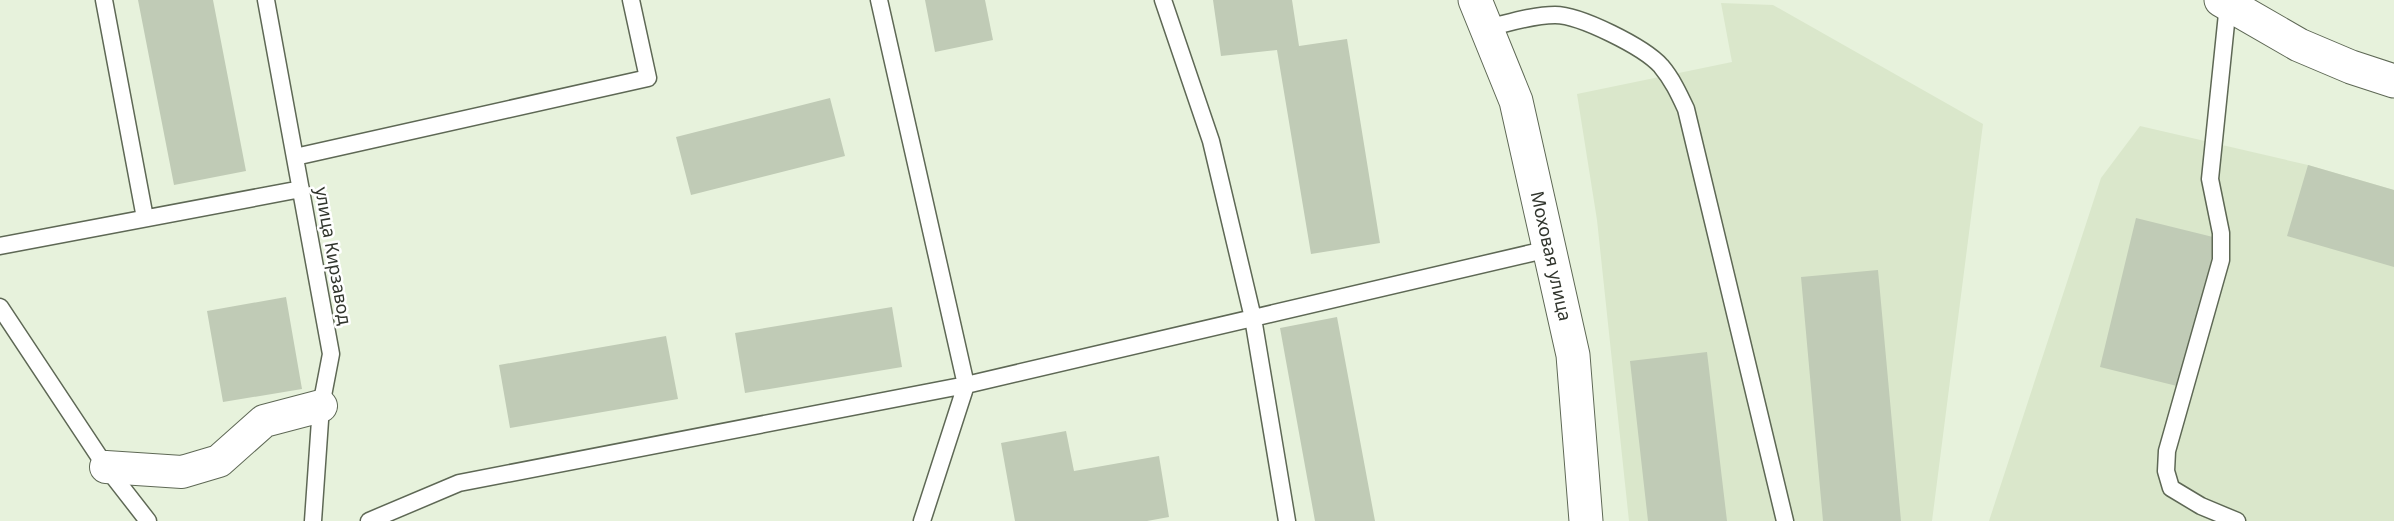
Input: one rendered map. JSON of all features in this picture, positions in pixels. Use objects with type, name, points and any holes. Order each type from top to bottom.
[{"type":"street","points":[[2224,2],[2299,45],[2351,68],[2394,81]]},
{"type":"street","name":"Моховая улица","points":[[1481,14],[1516,100],[1573,355],[1586,521]]},
{"type":"street","points":[[106,467],[182,472],[219,461],[264,421],[321,405]]},
{"type":"lane","points":[[104,0],[145,218]]},
{"type":"lane","name":"улица Кирзавод","points":[[266,0],[331,354],[321,405],[313,521]]},
{"type":"lane","points":[[295,157],[648,78],[631,0]]},
{"type":"lane","points":[[879,0],[966,385],[922,521]]},
{"type":"lane","points":[[1163,0],[1211,141],[1253,318],[1287,521]]},
{"type":"lane","points":[[2224,2],[2210,179],[2221,233],[2221,260],[2167,451],[2166,471],[2171,488],[2201,506],[2237,521]]},
{"type":"lane","points":[[1481,14],[1536,17],[1556,15],[1573,18],[1630,43],[1660,65],[1675,86],[1686,110],[1785,521]]},
{"type":"lane","points":[[0,246],[301,189]]},
{"type":"lane","points":[[369,521],[459,483],[966,385],[1549,249]]},
{"type":"lane","points":[[0,307],[106,467],[148,521]]},
{"type":"shaded area","points":[[1721,3],[1773,5],[1983,124],[1932,521],[1629,521],[1597,220],[1577,94],[1732,62]]},
{"type":"shaded area","points":[[2140,126],[2308,165],[2394,190],[2394,521],[1989,521],[2101,178]]},
{"type":"building","points":[[138,0],[213,0],[246,171],[174,185]]},
{"type":"building","points":[[925,0],[985,0],[993,40],[935,52]]},
{"type":"building","points":[[1213,0],[1292,0],[1299,46],[1347,39],[1380,243],[1311,254],[1277,50],[1221,56]]},
{"type":"building","points":[[830,98],[845,156],[691,195],[676,137]]},
{"type":"building","points":[[2308,165],[2394,190],[2394,267],[2287,236]]},
{"type":"building","points":[[2136,218],[2217,238],[2181,387],[2100,367]]},
{"type":"building","points":[[1878,270],[1901,521],[1823,521],[1801,277]]},
{"type":"building","points":[[286,297],[302,389],[223,402],[207,311]]},
{"type":"building","points":[[892,307],[902,367],[745,393],[735,333]]},
{"type":"building","points":[[1337,317],[1375,521],[1315,521],[1280,328]]},
{"type":"building","points":[[666,336],[678,399],[510,428],[499,365]]},
{"type":"building","points":[[1707,352],[1727,521],[1648,521],[1630,361]]},
{"type":"building","points":[[1066,431],[1074,471],[1159,456],[1169,517],[1147,521],[1015,521],[1001,443]]}]
